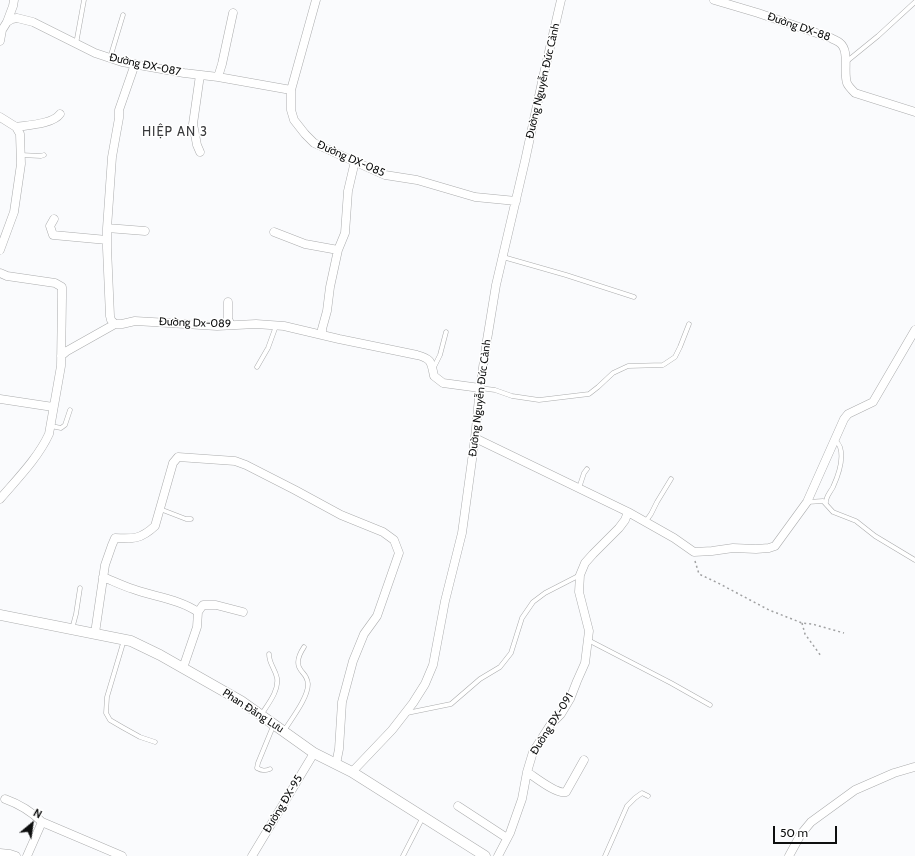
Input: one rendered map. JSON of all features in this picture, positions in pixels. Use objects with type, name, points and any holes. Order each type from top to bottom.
[{"type":"street","points":[[0,41],[2,30],[7,22],[14,0]]},
{"type":"street","name":"Đường DX-085","points":[[316,0],[291,90],[291,110],[294,120],[305,134],[314,142],[385,175],[417,180],[474,197],[516,201]]},
{"type":"street","name":"Đường Nguyễn Đức Cảnh","points":[[352,772],[392,730],[425,684],[433,665],[445,601],[462,533],[476,438],[480,388],[496,285],[561,0]]},
{"type":"street","name":"Đường DX-88","points":[[714,0],[758,13],[831,38],[840,43],[843,47],[846,62],[846,80],[854,93],[915,112]]},
{"type":"street","points":[[218,78],[233,13]]},
{"type":"street","name":"Đường ĐX-087","points":[[7,22],[17,18],[33,22],[95,53],[135,64],[291,90]]},
{"type":"street","points":[[115,324],[111,320],[110,316],[107,248],[112,157],[119,110],[135,64]]},
{"type":"street","points":[[200,75],[193,124],[200,152]]},
{"type":"street","points":[[16,127],[54,120],[60,114]]},
{"type":"street","points":[[0,118],[16,127],[20,134],[20,164],[14,212],[0,250]]},
{"type":"street","points":[[322,335],[338,250],[345,233],[348,191],[355,161]]},
{"type":"street","points":[[54,219],[50,226],[53,235],[107,240]]},
{"type":"street","points":[[107,228],[145,231]]},
{"type":"street","points":[[274,232],[305,244],[338,250]]},
{"type":"street","points":[[0,499],[34,458],[49,434],[61,366],[62,287],[55,283],[1,275]]},
{"type":"street","points":[[228,302],[228,319],[231,325]]},
{"type":"street","name":"Đường Dx-089","points":[[61,356],[67,351],[115,324],[135,321],[210,326],[256,324],[284,326],[426,357],[431,364],[434,376],[443,383],[480,388]]},
{"type":"street","points":[[476,438],[646,521],[694,552],[733,548],[769,548],[775,546],[807,502],[844,419],[848,414],[872,402],[915,330]]},
{"type":"street","points":[[0,399],[53,407]]},
{"type":"street","points":[[95,633],[105,565],[115,538],[126,539],[140,537],[148,533],[156,526],[173,463],[178,457],[235,461],[295,490],[341,515],[383,532],[394,540],[399,553],[377,616],[364,634],[352,661],[342,702],[340,750],[336,764]]},
{"type":"street","name":"Đường ĐX-091","points":[[498,856],[508,838],[522,799],[527,772],[533,752],[551,724],[561,714],[570,699],[585,663],[588,631],[579,592],[580,575],[585,563],[619,528],[625,520],[628,512]]},
{"type":"street","points":[[103,577],[133,589],[173,600],[189,606],[198,612]]},
{"type":"street","points":[[183,668],[197,627],[198,612],[203,605],[216,606],[243,612]]},
{"type":"street","name":"Phan Đăng Lưu","points":[[0,615],[131,641],[160,655],[241,701],[314,752],[352,772],[485,856]]},
{"type":"street","name":"Đường ĐX-95","points":[[252,856],[314,752]]},
{"type":"street","points":[[527,772],[550,787],[564,793],[584,760]]},
{"type":"street","points":[[789,856],[801,834],[811,822],[849,794],[894,773],[914,767]]},
{"type":"street","points":[[5,799],[16,802],[42,822],[122,856]]},
{"type":"street","points":[[458,806],[508,838]]},
{"type":"street","points":[[26,856],[42,822]]},
{"type":"street","points":[[0,853],[16,856]]},
{"type":"lane","points":[[76,44],[84,0]]},
{"type":"lane","points":[[846,62],[878,36],[915,2]]},
{"type":"lane","points":[[110,58],[123,15]]},
{"type":"lane","points":[[20,155],[44,155]]},
{"type":"lane","points":[[502,257],[566,275],[634,297]]},
{"type":"lane","points":[[480,388],[495,390],[512,396],[540,400],[589,394],[613,373],[628,366],[663,365],[675,357],[689,324]]},
{"type":"lane","points":[[257,367],[268,348],[276,326]]},
{"type":"lane","points":[[432,370],[440,355],[446,332]]},
{"type":"lane","points":[[51,426],[61,428],[64,425],[70,410]]},
{"type":"lane","points":[[826,504],[825,499],[833,486],[842,455],[840,445],[834,440]]},
{"type":"lane","points":[[579,488],[584,473],[587,469]]},
{"type":"lane","points":[[646,521],[671,479]]},
{"type":"lane","points":[[807,502],[823,502],[833,512],[856,521],[875,536],[915,560]]},
{"type":"lane","points":[[160,509],[186,519],[191,519]]},
{"type":"lane","points":[[404,714],[451,704],[480,679],[500,667],[511,653],[522,618],[533,602],[545,592],[580,575]]},
{"type":"lane","points":[[72,629],[80,588]]},
{"type":"lane","points":[[124,640],[107,697],[106,713],[110,720],[122,727],[140,737],[156,742]]},
{"type":"lane","points":[[587,640],[672,683],[710,705]]},
{"type":"lane","points":[[284,731],[304,698],[308,684],[306,676],[299,668],[298,661],[304,647]]},
{"type":"lane","points":[[261,715],[276,690],[277,678],[269,660],[269,654]]},
{"type":"lane","points":[[270,770],[266,771],[257,768],[274,724]]},
{"type":"lane","points":[[606,856],[627,806],[642,793],[648,796]]},
{"type":"lane","points":[[403,856],[423,817]]},
{"type":"path","points":[[691,549],[699,574],[769,610],[802,623],[812,624],[844,633]]},
{"type":"path","points":[[802,623],[805,634],[821,656]]},
{"type":"district","name":"HIỆP AN 3","points":[[175,132]]}]
